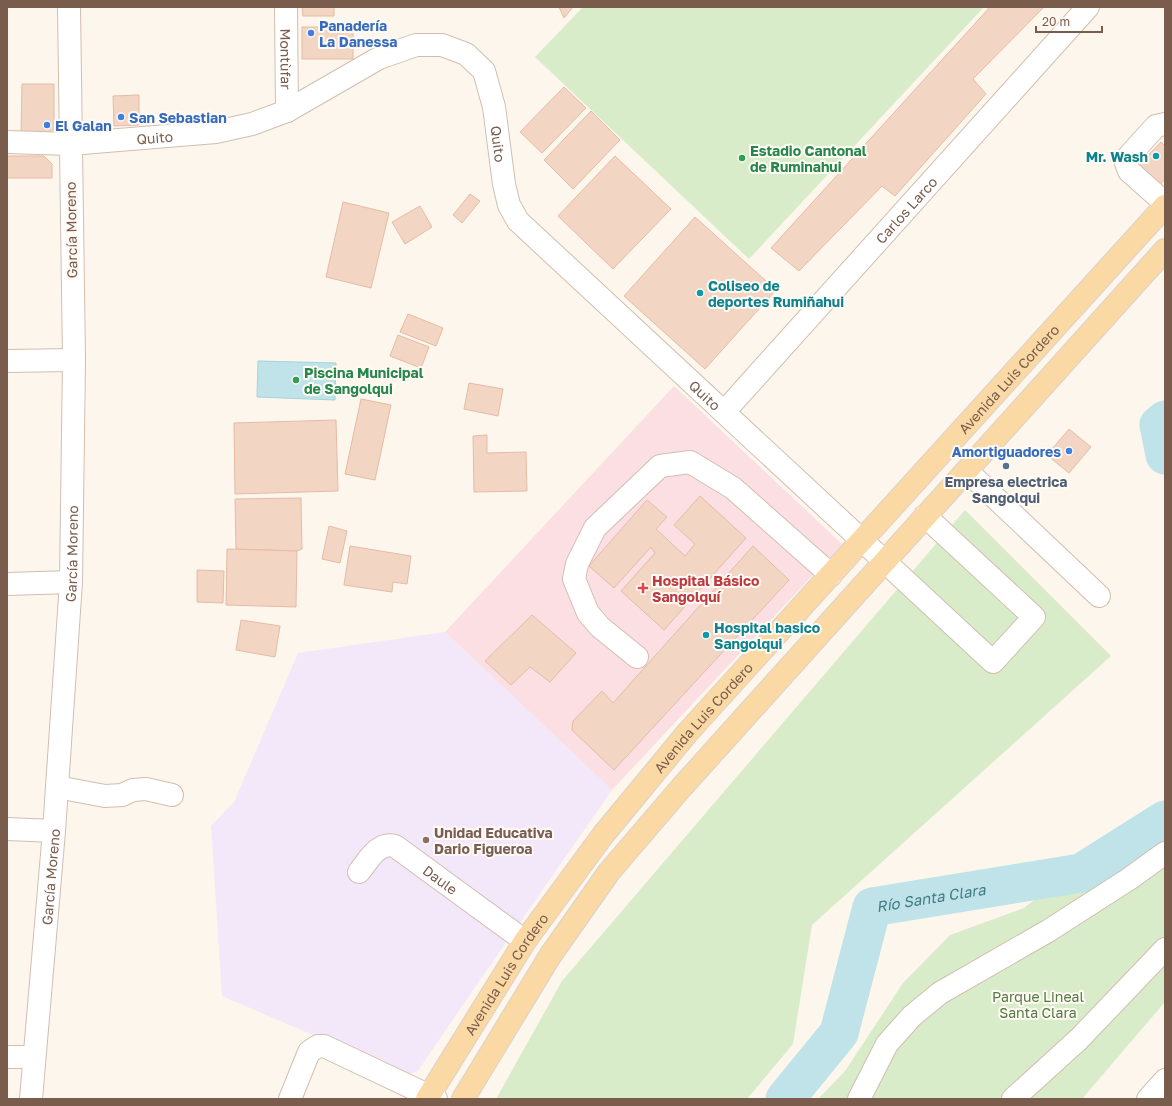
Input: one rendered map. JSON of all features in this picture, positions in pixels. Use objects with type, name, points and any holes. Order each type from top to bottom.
[{"type":"main road","name":"Avenida Luis Cordero","points":[[421,1096],[525,941],[603,835],[688,732],[1165,205]]},
{"type":"main road","name":"Avenida Luis Cordero","points":[[462,1099],[546,962],[610,872],[680,788],[1165,250]]},
{"type":"street","name":"García Moreno","points":[[31,1099],[54,831],[72,582],[74,360],[69,7]]},
{"type":"street","name":"Montùfar","points":[[286,7],[287,111]]},
{"type":"street","name":"Carlos Larco","points":[[724,412],[1088,7]]},
{"type":"street","name":"Quito","points":[[7,142],[70,144],[216,132],[252,124],[287,111],[379,58],[416,45],[442,45],[466,54],[484,71],[490,87],[504,184],[509,205],[518,221],[992,662],[1034,617],[925,516]]},
{"type":"street","points":[[1165,124],[1156,126],[1127,158],[1126,163],[1129,171],[1165,205]]},
{"type":"street","points":[[7,361],[74,360]]},
{"type":"street","points":[[637,657],[600,627],[588,614],[574,579],[577,564],[595,528],[660,466],[690,462],[732,488],[831,575]]},
{"type":"street","points":[[967,471],[1099,596]]},
{"type":"street","points":[[7,584],[72,582]]},
{"type":"street","points":[[57,787],[105,796],[122,795],[133,790],[146,790],[172,795]]},
{"type":"street","points":[[7,829],[54,831]]},
{"type":"street","name":"Daule","points":[[359,872],[376,850],[386,845],[395,846],[525,941]]},
{"type":"street","points":[[859,1099],[887,1044],[912,1016],[940,993],[1048,931],[1129,880],[1165,853]]},
{"type":"street","points":[[1013,1099],[1079,1039],[1165,950]]},
{"type":"street","points":[[290,1099],[309,1052],[318,1046],[324,1046],[332,1049],[421,1096]]},
{"type":"street","points":[[7,1056],[34,1057]]},
{"type":"street","points":[[1148,1099],[1165,1080]]},
{"type":"shaded area","name":"Hospital Básico Sangolquí","points":[[674,386],[842,544],[612,790],[445,632]]},
{"type":"shaded area","name":"Unidad Educativa Dario Figueroa","points":[[445,632],[612,790],[418,1071],[406,1075],[222,996],[211,826],[234,802],[298,653]]},
{"type":"green space","name":"Estadio Cantonal de Ruminahui","points":[[583,7],[984,7],[749,259],[535,57]]},
{"type":"green space","points":[[965,510],[1111,656],[812,925],[793,1044],[747,1099],[496,1099],[562,981]]},
{"type":"green space","name":"Parque Lineal Santa Clara","points":[[1160,802],[1165,802],[1165,1002],[1082,1099],[818,1099],[845,1071],[903,983],[950,935],[1024,908]]},
{"type":"water","name":"Piscina Municipal de Sangolqui","points":[[258,361],[336,363],[335,400],[257,397]]},
{"type":"building","points":[[302,7],[334,7],[334,16],[303,16]]},
{"type":"building","points":[[559,7],[573,7],[564,18]]},
{"type":"building","points":[[990,7],[1044,7],[973,79],[986,94],[895,196],[882,186],[799,271],[771,248]]},
{"type":"building","points":[[302,27],[353,27],[353,59],[302,59]]},
{"type":"building","points":[[22,84],[54,84],[54,129],[48,134],[21,134]]},
{"type":"building","points":[[564,87],[586,108],[542,153],[520,132]]},
{"type":"building","points":[[139,95],[139,125],[114,126],[113,96]]},
{"type":"building","points":[[591,111],[620,140],[573,189],[544,160]]},
{"type":"building","name":"Mr. Wash","points":[[1161,142],[1165,146],[1165,179],[1158,187],[1137,167]]},
{"type":"building","points":[[7,156],[44,156],[52,164],[52,178],[7,178]]},
{"type":"building","points":[[615,156],[671,209],[613,269],[558,216]]},
{"type":"building","points":[[470,194],[480,201],[462,223],[453,215]]},
{"type":"building","points":[[343,202],[389,213],[371,288],[326,277]]},
{"type":"building","points":[[420,206],[432,227],[405,244],[392,222]]},
{"type":"building","name":"Coliseo de deportes Rumiñahui","points":[[695,217],[776,290],[705,369],[624,296]]},
{"type":"building","points":[[408,314],[443,328],[436,346],[400,332]]},
{"type":"building","points":[[398,335],[429,347],[421,368],[390,356]]},
{"type":"building","points":[[469,383],[503,389],[498,416],[464,409]]},
{"type":"building","points":[[361,399],[391,405],[375,480],[345,474]]},
{"type":"building","points":[[336,420],[338,491],[235,494],[234,423]]},
{"type":"building","name":"Amortiguadores","points":[[1069,429],[1091,447],[1069,473],[1047,455]]},
{"type":"building","points":[[487,435],[487,453],[526,452],[527,491],[474,492],[473,436]]},
{"type":"building","name":"Hospital basico Sangolqui","points":[[700,496],[746,538],[664,630],[621,591],[655,553],[651,547],[614,588],[589,566],[647,500],[667,517],[656,529],[685,556],[695,544],[674,525]]},
{"type":"building","points":[[301,498],[302,549],[297,551],[236,549],[235,499]]},
{"type":"building","points":[[329,526],[347,531],[340,563],[322,559]]},
{"type":"building","points":[[350,546],[411,556],[407,584],[393,582],[392,592],[344,585]]},
{"type":"building","name":"Hospital basico Sangolqui","points":[[753,546],[789,580],[614,770],[572,730],[573,721],[602,691],[613,703]]},
{"type":"building","points":[[227,549],[297,551],[296,607],[226,605]]},
{"type":"building","points":[[197,570],[224,571],[223,603],[197,602]]},
{"type":"building","points":[[532,615],[576,653],[550,682],[530,667],[511,685],[485,661]]},
{"type":"building","points":[[241,620],[280,626],[275,657],[236,650]]},
{"type":"waterway","name":"Río Santa Clara","points":[[1165,420],[1159,425],[1165,455]]},
{"type":"waterway","name":"Río Santa Clara","points":[[785,1099],[839,1033],[872,907],[1081,873],[1165,820]]},
{"type":"place","name":"Panadería La Danessa","points":[[311,33]]},
{"type":"place","name":"San Sebastian","points":[[121,117]]},
{"type":"place","name":"El Galan","points":[[47,125]]},
{"type":"place","name":"Mr. Wash","points":[[1156,156]]},
{"type":"place","name":"Estadio Cantonal de Ruminahui","points":[[742,158]]},
{"type":"place","name":"Coliseo de deportes Rumiñahui","points":[[700,293]]},
{"type":"place","name":"Piscina Municipal de Sangolqui","points":[[296,380]]},
{"type":"place","name":"Amortiguadores","points":[[1069,451]]},
{"type":"place","name":"Empresa electrica Sangolqui","points":[[1006,466]]},
{"type":"place","name":"Hospital Básico Sangolquí","points":[[643,588]]},
{"type":"place","name":"Hospital basico Sangolqui","points":[[706,635]]},
{"type":"place","name":"Unidad Educativa Dario Figueroa","points":[[426,840]]}]
